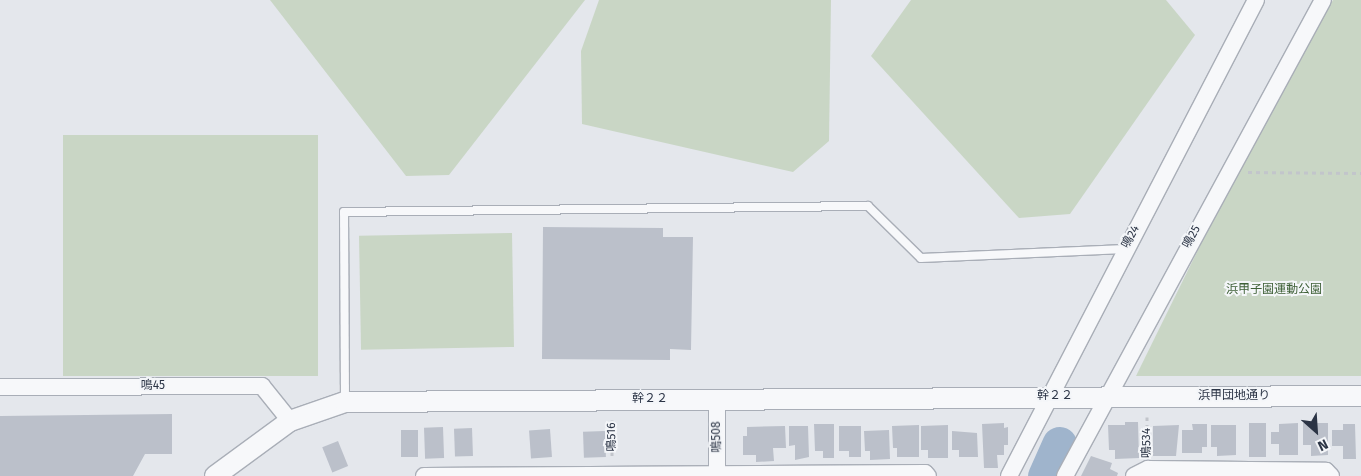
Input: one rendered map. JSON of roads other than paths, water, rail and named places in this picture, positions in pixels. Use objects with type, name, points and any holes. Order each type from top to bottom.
[{"type":"street","name":"鳴24","points":[[1009,476],[1048,396],[1256,0]]},
{"type":"street","name":"鳴25","points":[[1065,476],[1228,172],[1323,0]]},
{"type":"street","name":"鳴45","points":[[0,387],[262,386],[290,421]]},
{"type":"street","name":"浜甲団地通り","points":[[1107,396],[1361,396]]},
{"type":"street","name":"幹２２","points":[[215,476],[290,421],[345,402],[1107,396]]},
{"type":"street","name":"鳴508","points":[[717,399],[718,475]]},
{"type":"street","points":[[1141,473],[1326,471],[1331,476]]},
{"type":"street","points":[[424,476],[925,473],[928,476]]},
{"type":"lane","points":[[345,402],[344,212],[868,206],[921,258],[1125,249]]},
{"type":"waterway","points":[[1045,476],[1059,444]]},
{"type":"park label","name":"浜甲子園運動公園","points":[[1274,290]]}]
